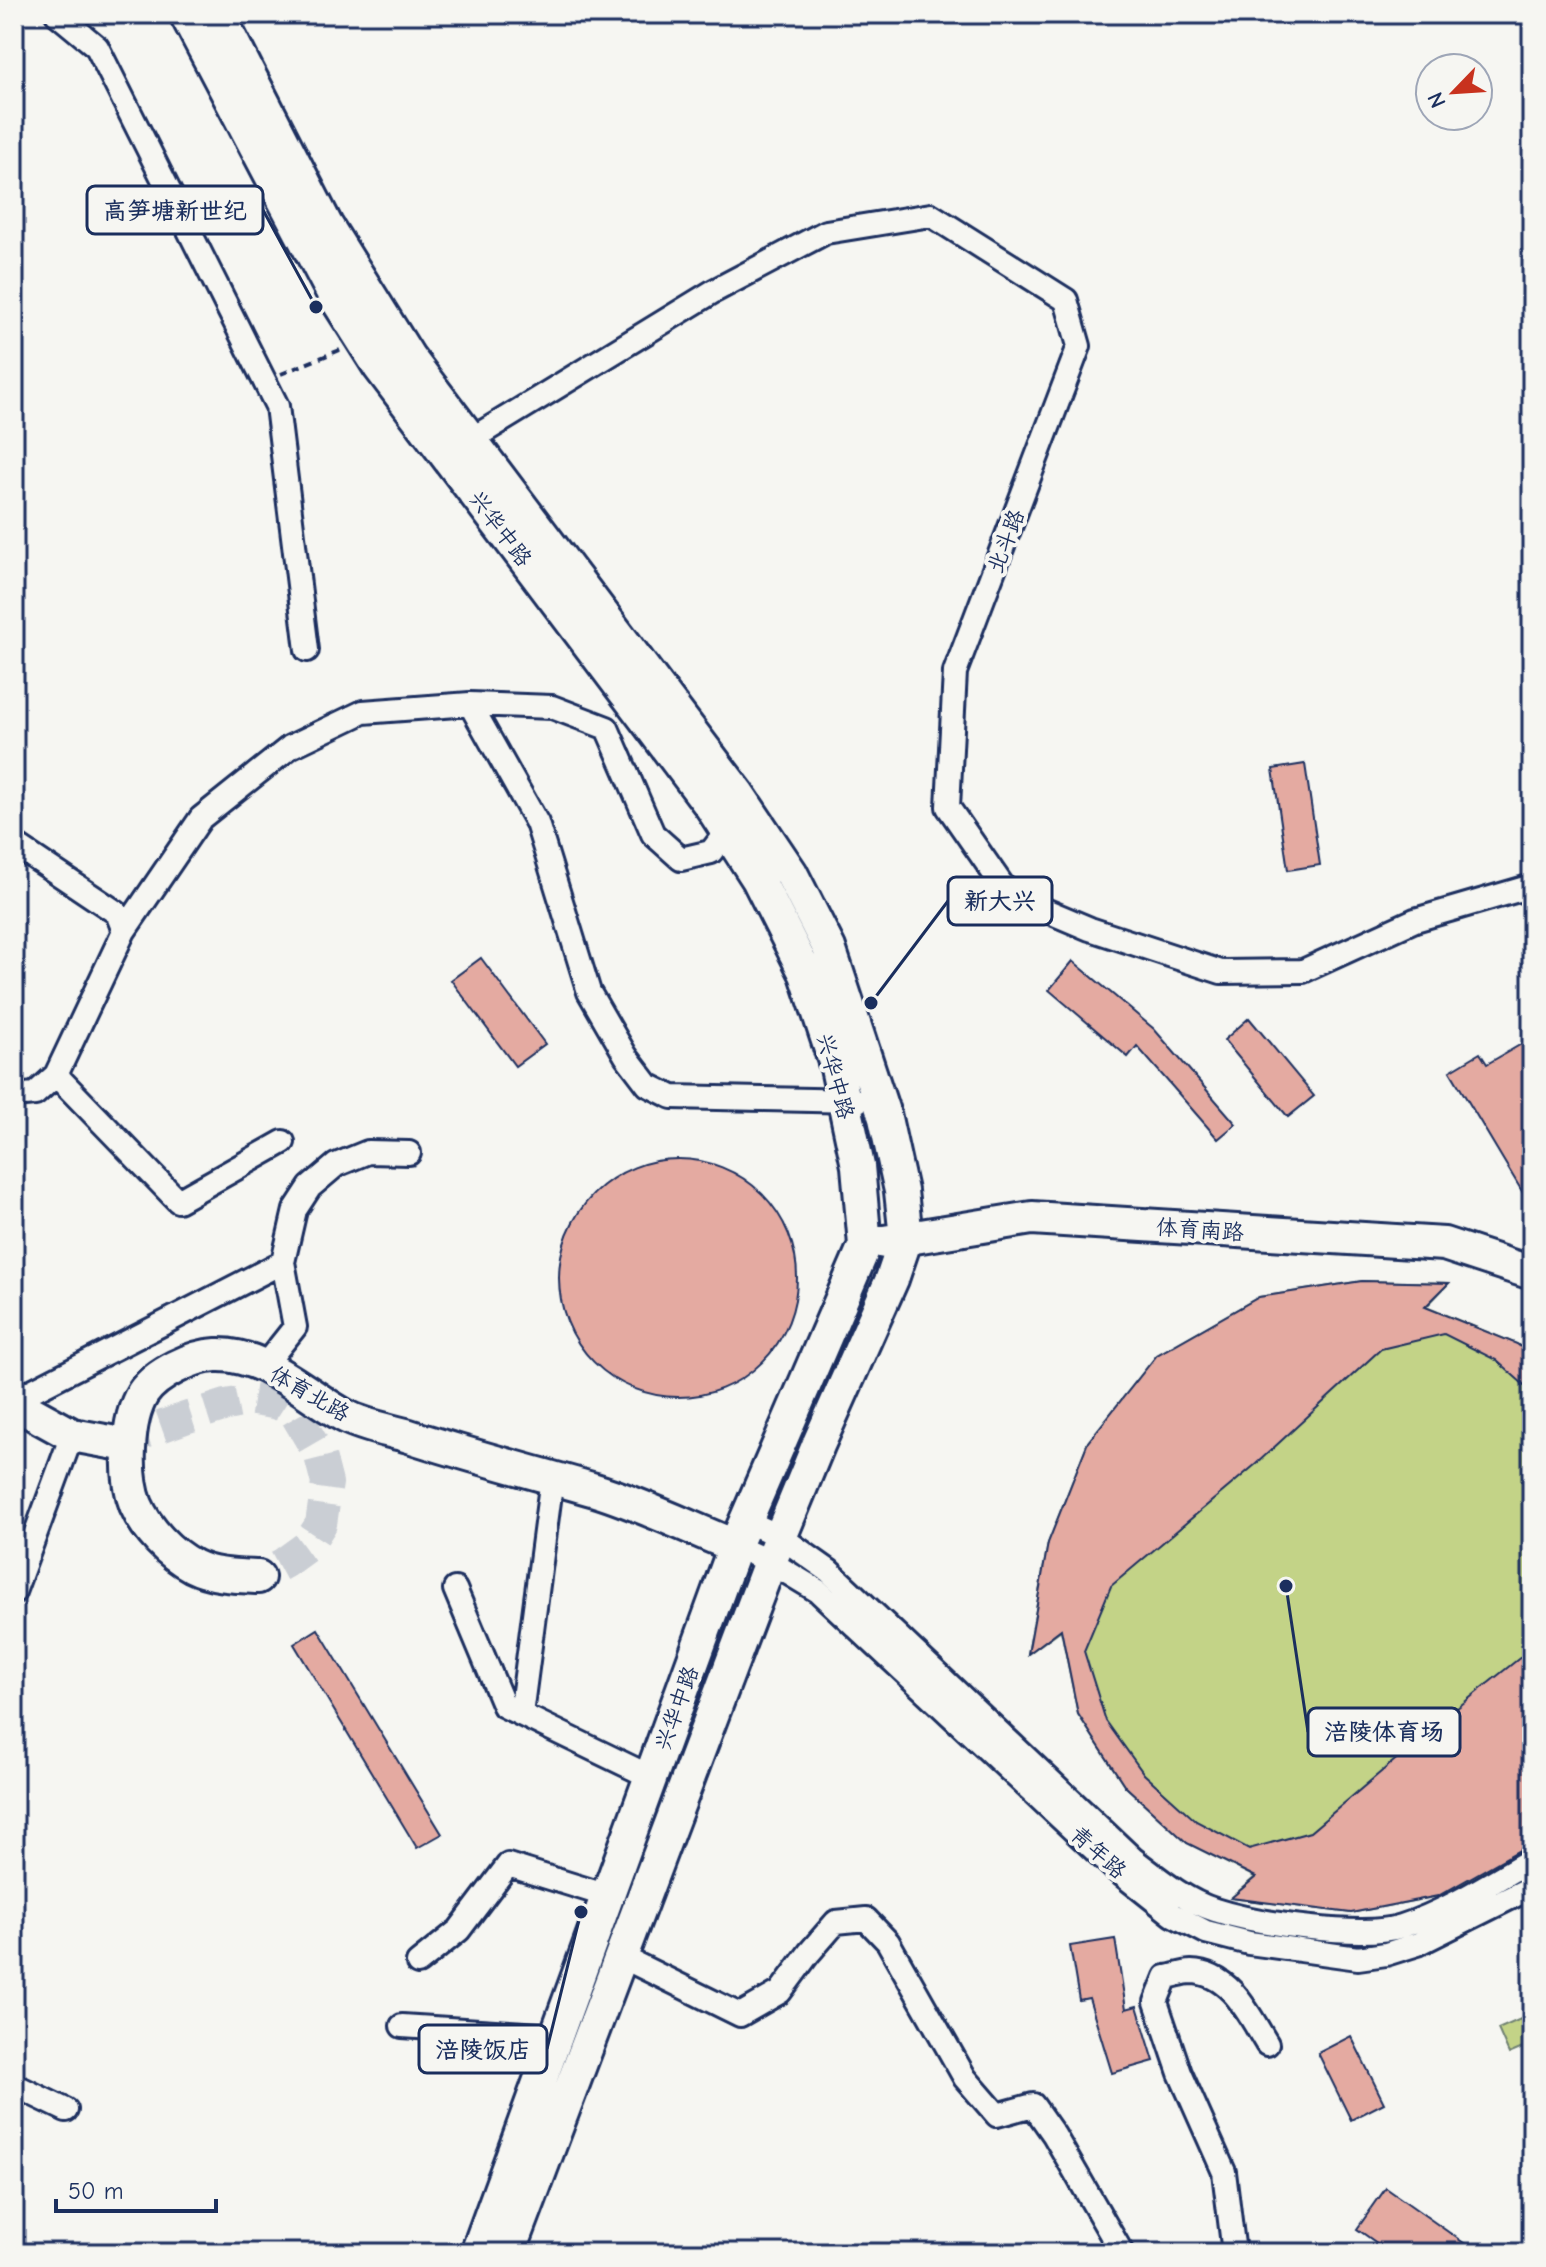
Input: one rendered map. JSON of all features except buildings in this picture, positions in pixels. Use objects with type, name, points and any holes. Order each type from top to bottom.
[{"type":"main road","name":"兴华中路","points":[[186,14],[334,295],[379,366],[702,793],[740,822],[758,879],[806,974],[837,1068],[858,1166],[865,1245],[741,1534],[477,2253]]},
{"type":"main road","points":[[218,14],[326,225],[409,358],[740,822],[791,873],[829,948],[879,1100],[901,1191],[906,1238],[892,1279],[819,1443],[776,1550],[509,2253]]},
{"type":"main road","name":"体育南路","points":[[865,1245],[1032,1218],[1444,1244],[1532,1273]]},
{"type":"main road","name":"体育北路","points":[[258,1577],[226,1576],[196,1567],[173,1553],[152,1531],[137,1506],[128,1477],[134,1415],[144,1392],[177,1366],[214,1355],[238,1356],[264,1366],[347,1417],[741,1534]]},
{"type":"main road","points":[[14,1401],[72,1435],[116,1443]]},
{"type":"street","points":[[57,14],[97,47],[277,406],[307,650]]},
{"type":"street","name":"北斗路","points":[[470,440],[714,291],[826,232],[931,215],[1066,300],[1079,346],[955,672],[948,807],[1009,895],[1090,929],[1221,972],[1303,971],[1415,920],[1532,886]]},
{"type":"street","points":[[470,704],[537,823],[589,992],[626,1056],[648,1085],[672,1097],[879,1100]]},
{"type":"street","points":[[14,1096],[35,1094],[56,1075],[124,931],[201,818],[290,747],[363,712],[470,704],[552,707],[607,728],[653,834],[681,859],[711,852],[740,822]]},
{"type":"street","points":[[14,844],[117,913],[124,931]]},
{"type":"street","points":[[56,1075],[178,1201],[283,1142]]},
{"type":"street","points":[[264,1366],[295,1327],[283,1262],[295,1210],[310,1187],[336,1165],[368,1152],[409,1153]]},
{"type":"street","points":[[14,1401],[283,1262]]},
{"type":"street","points":[[14,1592],[72,1435]]},
{"type":"street","points":[[521,1714],[552,1478]]},
{"type":"street","points":[[741,1534],[829,1571],[1133,1859],[1180,1894],[1214,1910],[1254,1920],[1364,1932],[1399,1927],[1441,1910],[1532,1859]]},
{"type":"street","name":"青年路","points":[[776,1550],[1115,1869],[1173,1915],[1206,1932],[1249,1943],[1358,1958],[1386,1954],[1418,1944],[1532,1887]]},
{"type":"street","points":[[455,1589],[504,1706],[651,1777]]},
{"type":"street","points":[[418,1963],[459,1930],[508,1865],[608,1896]]},
{"type":"street","points":[[622,1957],[740,2015],[780,1992],[836,1922],[866,1919],[888,1942],[965,2078],[997,2115],[1033,2105],[1063,2149],[1122,2253]]},
{"type":"street","points":[[1234,2253],[1224,2172],[1180,2073],[1156,2002],[1166,1977],[1191,1972],[1216,1978],[1237,1997],[1267,2044]]},
{"type":"street","points":[[402,2026],[556,2036]]},
{"type":"street","points":[[14,2085],[66,2110]]},
{"type":"path","points":[[264,380],[364,340]]},
{"type":"green space","points":[[1362,1281],[1449,1283],[1426,1307],[1517,1344],[1532,1356],[1532,1855],[1454,1893],[1351,1913],[1231,1898],[1255,1877],[1187,1843],[1125,1786],[1078,1714],[1061,1630],[1028,1654],[1048,1543],[1088,1442],[1157,1355],[1259,1297]]},
{"type":"green space","points":[[1532,2014],[1532,2044],[1509,2054],[1498,2029]]},
{"type":"tunnel","points":[[116,1443],[226,1405],[253,1400],[279,1404],[296,1415],[320,1456],[327,1483],[321,1524],[306,1547],[258,1577]]},
{"type":"place","name":"高笋塘新世纪","points":[[316,307]]},
{"type":"place","name":"新大兴","points":[[871,1003]]},
{"type":"place","name":"涪陵体育场","points":[[1286,1586]]},
{"type":"place","name":"涪陵饭店","points":[[581,1912]]}]
